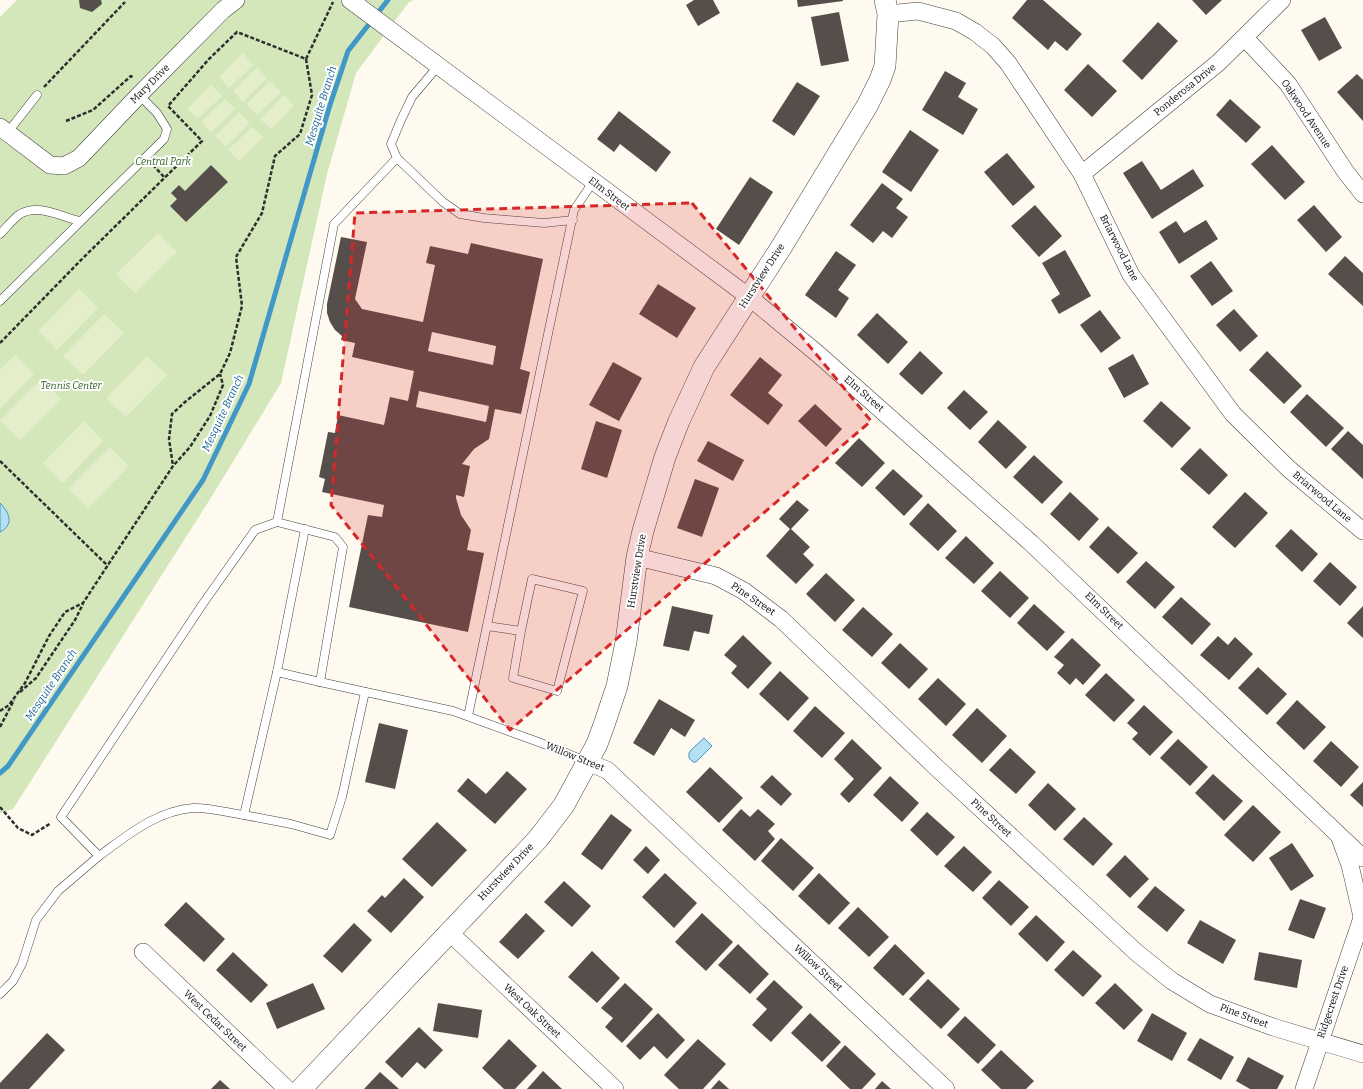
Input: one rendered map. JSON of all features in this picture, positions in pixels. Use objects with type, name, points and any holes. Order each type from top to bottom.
[{"type":"street","name":"Mary Drive","points":[[4,130],[50,165],[64,166],[79,158],[223,10],[236,0]]},
{"type":"street","name":"Ponderosa Drive","points":[[1082,174],[1218,63],[1282,0]]},
{"type":"street","name":"Elm Street","points":[[354,3],[748,297],[818,354],[1031,542],[1363,858]]},
{"type":"street","name":"Briarwood Lane","points":[[886,7],[918,12],[956,21],[975,32],[992,46],[1008,64],[1082,174],[1131,275],[1233,414],[1289,469],[1363,531]]},
{"type":"street","name":"Hurstview Drive","points":[[301,1089],[448,932],[538,839],[564,805],[606,722],[617,686],[626,642],[637,557],[643,531],[665,457],[679,421],[704,367],[782,246],[863,113],[880,80],[885,66],[886,7]]},
{"type":"street","name":"Oakwood Avenue","points":[[1245,38],[1288,84],[1345,171],[1363,194]]},
{"type":"street","name":"Pine Street","points":[[637,557],[716,576],[744,591],[782,619],[939,770],[1137,953],[1172,981],[1210,1004],[1273,1027],[1363,1054]]},
{"type":"street","name":"Willow Street","points":[[587,762],[607,770],[946,1089]]},
{"type":"street","name":"Elm Street","points":[[1338,834],[1350,865],[1363,916]]},
{"type":"street","name":"Ridgecrest Drive","points":[[1304,1089],[1363,916]]},
{"type":"street","name":"West Oak Street","points":[[448,932],[615,1089]]},
{"type":"street","name":"West Cedar Street","points":[[143,952],[287,1089]]},
{"type":"lane","points":[[439,65],[412,97],[400,120],[391,144],[397,158],[443,202],[460,214],[484,218],[544,223],[572,220]]},
{"type":"lane","points":[[4,130],[37,95]]},
{"type":"lane","points":[[0,301],[164,140],[167,129],[157,113],[139,95]]},
{"type":"lane","points":[[276,522],[334,224],[397,158]]},
{"type":"lane","points":[[468,716],[574,210],[593,182]]},
{"type":"lane","points":[[0,234],[19,215],[32,209],[50,212],[80,221]]},
{"type":"lane","points":[[99,856],[62,817],[202,605],[255,530],[276,522],[334,537],[343,547],[320,682]]},
{"type":"lane","points":[[244,815],[277,672],[305,530]]},
{"type":"lane","points":[[532,579],[583,591],[557,691],[513,678],[521,632],[532,579]]},
{"type":"lane","points":[[487,626],[521,632]]},
{"type":"lane","name":"Willow Street","points":[[277,672],[453,711],[552,747],[587,762]]},
{"type":"lane","points":[[0,994],[13,981],[22,964],[36,920],[58,891],[99,856],[145,823],[168,813],[194,808],[244,815],[291,824],[330,835],[342,797],[365,692]]},
{"type":"path","points":[[173,466],[169,439],[172,414],[220,374],[230,354],[242,306],[236,257],[262,213],[275,156],[300,134],[312,95],[306,59],[334,0]]},
{"type":"path","points":[[37,95],[124,2]]},
{"type":"path","points":[[0,343],[82,258],[202,141],[168,106],[209,59],[237,32],[306,59]]},
{"type":"path","points":[[146,158],[165,178]]},
{"type":"path","points":[[0,727],[3,724],[16,696],[36,678],[75,620],[83,603],[173,466],[190,447],[210,416],[223,385],[220,374]]},
{"type":"path","points":[[0,461],[108,566]]},
{"type":"path","points":[[0,711],[9,705],[25,683],[49,636],[65,612],[83,603]]},
{"type":"path","points":[[0,807],[18,828],[32,835],[62,817]]},
{"type":"highlighted area","points":[[692,203],[871,421],[510,730],[331,505],[355,213]]},
{"type":"green space","name":"Central Park","points":[[17,0],[414,0],[409,2],[356,73],[327,174],[281,383],[212,496],[13,809],[0,813],[0,17]]},
{"type":"green space","points":[[243,53],[253,65],[229,88],[219,77]]},
{"type":"green space","points":[[257,67],[267,78],[243,102],[233,91]]},
{"type":"green space","points":[[270,81],[281,92],[257,115],[246,104]]},
{"type":"green space","points":[[211,85],[222,96],[198,119],[187,109]]},
{"type":"green space","points":[[284,95],[294,106],[271,129],[260,119]]},
{"type":"green space","points":[[225,99],[235,109],[211,133],[201,122]]},
{"type":"green space","points":[[239,112],[250,123],[226,147],[215,136]]},
{"type":"green space","points":[[252,127],[263,137],[239,161],[228,150]]},
{"type":"green space","points":[[158,233],[177,252],[135,293],[116,274]]},
{"type":"green space","points":[[79,289],[98,308],[57,350],[38,331]]},
{"type":"green space","points":[[104,314],[124,333],[83,375],[63,356]]},
{"type":"green space","points":[[15,355],[34,374],[0,409],[0,370]]},
{"type":"green space","points":[[147,356],[167,375],[126,417],[106,398]]},
{"type":"green space","points":[[41,379],[61,399],[20,440],[0,421]]},
{"type":"green space","points":[[84,421],[103,441],[63,483],[43,463]]},
{"type":"green space","points":[[110,447],[129,466],[88,508],[68,489]]},
{"type":"water","points":[[0,503],[8,515],[9,522],[0,532]]},
{"type":"water","points":[[704,738],[712,746],[696,762],[693,762],[689,758],[689,753]]},
{"type":"building","points":[[79,0],[101,0],[102,4],[92,12],[80,8]]},
{"type":"building","points":[[694,0],[713,0],[720,13],[698,26],[686,5]]},
{"type":"building","points":[[797,0],[843,0],[843,1],[798,7]]},
{"type":"building","points":[[1027,0],[1043,0],[1082,34],[1067,51],[1055,41],[1048,50],[1012,18]]},
{"type":"building","points":[[1192,0],[1222,0],[1206,15]]},
{"type":"building","points":[[839,12],[849,61],[821,66],[811,17]]},
{"type":"building","points":[[1325,17],[1342,48],[1319,61],[1301,30]]},
{"type":"building","points":[[1158,22],[1178,41],[1142,80],[1122,61]]},
{"type":"building","points":[[1088,64],[1117,91],[1092,117],[1064,90]]},
{"type":"building","points":[[945,71],[966,83],[958,97],[978,109],[963,135],[922,110]]},
{"type":"building","points":[[1357,74],[1363,80],[1363,121],[1337,92]]},
{"type":"building","points":[[797,82],[820,96],[794,136],[772,121]]},
{"type":"building","points":[[1230,99],[1261,127],[1246,143],[1216,115]]},
{"type":"building","points":[[619,111],[671,152],[656,172],[620,144],[614,152],[597,139]]},
{"type":"building","points":[[910,130],[939,150],[911,192],[882,172]]},
{"type":"building","points":[[1272,145],[1305,182],[1285,200],[1251,164]]},
{"type":"building","points":[[1007,153],[1035,187],[1013,206],[984,172]]},
{"type":"building","points":[[1142,161],[1161,190],[1193,169],[1204,186],[1152,219],[1123,173]]},
{"type":"building","points":[[211,165],[228,182],[186,222],[170,206],[177,199],[171,193],[179,185],[185,191]]},
{"type":"building","points":[[750,177],[773,192],[739,245],[716,229]]},
{"type":"building","points":[[882,183],[903,199],[896,208],[908,217],[892,238],[883,231],[873,243],[850,225]]},
{"type":"building","points":[[1035,205],[1062,236],[1039,257],[1011,226]]},
{"type":"building","points":[[1314,205],[1342,237],[1326,252],[1297,220]]},
{"type":"building","points":[[1206,220],[1218,239],[1179,264],[1159,232],[1176,221],[1184,233]]},
{"type":"building","points":[[341,237],[367,242],[355,299],[362,309],[423,322],[435,265],[426,263],[430,246],[468,254],[471,243],[543,259],[520,369],[530,372],[521,414],[495,409],[489,439],[474,449],[462,464],[470,466],[464,497],[456,495],[456,498],[461,515],[471,530],[467,550],[484,553],[468,632],[349,607],[368,515],[382,517],[384,505],[322,492],[325,479],[319,477],[328,432],[335,433],[338,415],[384,425],[390,397],[408,401],[414,371],[352,357],[355,343],[341,340],[342,336],[335,330],[330,322],[327,313],[327,304]],"holes":[[[432,332],[496,346],[493,365],[428,351]],[[419,391],[489,406],[486,422],[416,407]]]},
{"type":"building","points":[[1065,250],[1091,296],[1059,314],[1051,300],[1060,294],[1042,263]]},
{"type":"building","points":[[836,251],[856,265],[838,290],[849,298],[836,318],[805,295]]},
{"type":"building","points":[[1345,256],[1363,273],[1363,306],[1328,274]]},
{"type":"building","points":[[1211,261],[1233,291],[1212,306],[1190,276]]},
{"type":"building","points":[[658,284],[696,308],[677,338],[639,314]]},
{"type":"building","points":[[1234,309],[1258,336],[1240,352],[1216,325]]},
{"type":"building","points":[[1100,310],[1121,338],[1101,353],[1080,325]]},
{"type":"building","points":[[877,313],[908,342],[888,364],[857,335]]},
{"type":"building","points":[[920,351],[943,373],[922,395],[899,374]]},
{"type":"building","points":[[1267,351],[1302,386],[1284,404],[1249,370]]},
{"type":"building","points":[[1133,354],[1149,384],[1124,398],[1108,368]]},
{"type":"building","points":[[760,357],[782,375],[768,393],[783,405],[768,425],[730,395]]},
{"type":"building","points":[[613,362],[642,378],[619,421],[589,405]]},
{"type":"building","points":[[964,390],[988,412],[970,430],[947,408]]},
{"type":"building","points":[[1307,394],[1344,428],[1326,447],[1290,412]]},
{"type":"building","points":[[1161,401],[1191,428],[1172,448],[1143,421]]},
{"type":"building","points":[[815,404],[842,429],[826,447],[798,421]]},
{"type":"building","points":[[998,420],[1027,447],[1006,469],[978,442]]},
{"type":"building","points":[[596,421],[622,430],[607,478],[581,469]]},
{"type":"building","points":[[1348,431],[1363,445],[1363,479],[1331,449]]},
{"type":"building","points":[[859,438],[885,463],[862,487],[835,463]]},
{"type":"building","points":[[708,441],[744,460],[733,481],[697,461]]},
{"type":"building","points":[[1200,448],[1228,475],[1209,495],[1180,469]]},
{"type":"building","points":[[1034,455],[1063,482],[1042,504],[1013,477]]},
{"type":"building","points":[[893,469],[923,496],[904,516],[875,488]]},
{"type":"building","points":[[695,479],[719,488],[702,537],[677,528]]},
{"type":"building","points":[[1070,492],[1099,519],[1079,541],[1050,514]]},
{"type":"building","points":[[1245,492],[1268,513],[1235,548],[1212,527]]},
{"type":"building","points":[[797,500],[809,510],[791,529],[810,547],[803,554],[814,565],[796,584],[766,556],[790,529],[779,519]]},
{"type":"building","points":[[928,503],[957,531],[938,551],[909,524]]},
{"type":"building","points":[[1108,526],[1138,553],[1118,574],[1089,547]]},
{"type":"building","points":[[1291,529],[1318,554],[1302,572],[1275,546]]},
{"type":"building","points":[[966,536],[994,563],[974,584],[945,558]]},
{"type":"building","points":[[1146,561],[1175,587],[1155,609],[1126,582]]},
{"type":"building","points":[[1330,562],[1357,587],[1340,606],[1313,581]]},
{"type":"building","points":[[1000,571],[1029,598],[1010,618],[981,591]]},
{"type":"building","points":[[826,573],[855,600],[835,622],[806,594]]},
{"type":"building","points":[[1181,597],[1211,624],[1192,645],[1162,617]]},
{"type":"building","points":[[1034,604],[1065,632],[1047,651],[1017,623]]},
{"type":"building","points":[[672,606],[713,615],[709,634],[694,631],[689,651],[663,646]]},
{"type":"building","points":[[1363,606],[1363,638],[1347,623]]},
{"type":"building","points":[[863,607],[893,634],[872,657],[842,630]]},
{"type":"building","points":[[743,635],[772,663],[748,689],[731,673],[737,666],[724,655]]},
{"type":"building","points":[[1218,636],[1228,645],[1235,637],[1253,654],[1229,680],[1200,655]]},
{"type":"building","points":[[1072,638],[1101,665],[1083,685],[1076,678],[1070,685],[1057,673],[1064,665],[1054,657]]},
{"type":"building","points":[[900,643],[928,669],[909,689],[881,663]]},
{"type":"building","points":[[1258,667],[1287,694],[1267,715],[1238,688]]},
{"type":"building","points":[[780,671],[809,698],[788,721],[759,694]]},
{"type":"building","points":[[1106,673],[1135,700],[1114,722],[1085,695]]},
{"type":"building","points":[[938,678],[966,704],[946,726],[918,699]]},
{"type":"building","points":[[659,699],[695,720],[685,737],[671,728],[654,756],[633,743]]},
{"type":"building","points":[[1297,700],[1326,727],[1304,750],[1276,723]]},
{"type":"building","points":[[1144,705],[1173,732],[1150,756],[1132,739],[1138,733],[1127,723]]},
{"type":"building","points":[[815,706],[845,733],[822,758],[793,731]]},
{"type":"building","points":[[977,708],[1007,736],[982,763],[952,735]]},
{"type":"building","points":[[379,723],[408,730],[395,789],[365,782]]},
{"type":"building","points":[[852,739],[882,768],[849,803],[840,794],[854,779],[834,759]]},
{"type":"building","points":[[1178,739],[1208,767],[1190,786],[1160,758]]},
{"type":"building","points":[[1331,741],[1359,767],[1341,787],[1313,761]]},
{"type":"building","points":[[1010,748],[1036,772],[1016,794],[989,770]]},
{"type":"building","points":[[710,767],[743,798],[719,823],[686,792]]},
{"type":"building","points":[[507,771],[527,789],[495,824],[457,791],[468,778],[486,794]]},
{"type":"building","points":[[1213,774],[1243,801],[1224,821],[1195,793]]},
{"type":"building","points":[[772,775],[792,794],[781,806],[760,787]]},
{"type":"building","points":[[890,776],[919,803],[902,822],[873,795]]},
{"type":"building","points":[[1363,782],[1363,807],[1350,795]]},
{"type":"building","points":[[1048,783],[1076,809],[1055,831],[1028,805]]},
{"type":"building","points":[[1253,805],[1281,832],[1253,862],[1224,835]]},
{"type":"building","points":[[741,809],[750,817],[758,809],[775,824],[768,831],[775,839],[755,861],[722,830]]},
{"type":"building","points":[[927,812],[955,837],[937,856],[910,830]]},
{"type":"building","points":[[611,814],[632,830],[602,870],[581,854]]},
{"type":"building","points":[[1084,817],[1113,844],[1093,866],[1063,839]]},
{"type":"building","points":[[437,822],[467,850],[432,887],[402,859]]},
{"type":"building","points":[[781,838],[814,868],[793,891],[761,861]]},
{"type":"building","points":[[1292,843],[1314,876],[1291,891],[1269,858]]},
{"type":"building","points":[[646,846],[660,860],[648,874],[633,860]]},
{"type":"building","points":[[964,846],[992,872],[973,892],[944,866]]},
{"type":"building","points":[[1125,855],[1149,879],[1130,898],[1106,875]]},
{"type":"building","points":[[665,873],[697,903],[674,928],[642,897]]},
{"type":"building","points":[[819,873],[850,903],[829,925],[798,896]]},
{"type":"building","points":[[404,878],[424,897],[391,933],[367,911],[382,895],[385,898]]},
{"type":"building","points":[[999,880],[1029,907],[1011,926],[982,898]]},
{"type":"building","points":[[564,881],[591,906],[572,927],[544,902]]},
{"type":"building","points":[[1155,886],[1185,910],[1167,932],[1137,907]]},
{"type":"building","points":[[1300,899],[1326,908],[1314,939],[1288,930]]},
{"type":"building","points":[[186,902],[225,939],[204,962],[164,925]]},
{"type":"building","points":[[858,907],[889,937],[869,957],[838,928]]},
{"type":"building","points":[[526,913],[545,931],[518,959],[499,942]]},
{"type":"building","points":[[702,913],[733,942],[706,971],[675,942]]},
{"type":"building","points":[[1036,915],[1065,942],[1047,962],[1018,934]]},
{"type":"building","points":[[1200,920],[1236,940],[1223,964],[1187,943]]},
{"type":"building","points":[[354,923],[372,940],[342,973],[323,956]]},
{"type":"building","points":[[738,944],[769,974],[750,994],[718,965]]},
{"type":"building","points":[[895,944],[925,973],[903,996],[873,968]]},
{"type":"building","points":[[1073,950],[1102,976],[1083,997],[1054,970]]},
{"type":"building","points":[[592,951],[620,978],[597,1003],[568,977]]},
{"type":"building","points":[[233,952],[268,985],[251,1003],[216,970]]},
{"type":"building","points":[[1259,952],[1302,960],[1297,988],[1254,980]]},
{"type":"building","points":[[928,979],[960,1009],[941,1029],[909,999]]},
{"type":"building","points":[[774,980],[803,1007],[771,1042],[752,1025],[767,1009],[756,999]]},
{"type":"building","points":[[313,983],[325,1009],[277,1029],[266,1003]]},
{"type":"building","points":[[625,983],[653,1009],[622,1043],[605,1027],[613,1018],[601,1008]]},
{"type":"building","points":[[1115,983],[1143,1010],[1124,1030],[1095,1003]]},
{"type":"building","points":[[438,1003],[482,1010],[478,1038],[433,1031]]},
{"type":"building","points":[[658,1013],[685,1040],[667,1059],[654,1046],[640,1060],[626,1046]]},
{"type":"building","points":[[810,1013],[841,1042],[822,1062],[791,1033]]},
{"type":"building","points":[[1152,1013],[1187,1033],[1172,1061],[1137,1041]]},
{"type":"building","points":[[965,1016],[996,1045],[978,1064],[947,1035]]},
{"type":"building","points":[[419,1027],[443,1050],[425,1069],[417,1062],[402,1078],[385,1062]]},
{"type":"building","points":[[47,1033],[65,1050],[29,1089],[0,1089],[0,1083]]},
{"type":"building","points":[[1200,1038],[1234,1057],[1221,1080],[1187,1060]]},
{"type":"building","points":[[509,1039],[537,1066],[515,1089],[504,1089],[482,1068]]},
{"type":"building","points":[[698,1039],[726,1064],[703,1089],[679,1089],[664,1075]]},
{"type":"building","points":[[845,1045],[876,1074],[862,1089],[850,1089],[826,1066]]},
{"type":"building","points":[[1001,1050],[1034,1081],[1026,1089],[1001,1089],[981,1070]]},
{"type":"building","points":[[1248,1057],[1284,1076],[1277,1089],[1250,1089],[1236,1081]]},
{"type":"building","points":[[543,1071],[562,1089],[527,1089]]},
{"type":"building","points":[[380,1072],[399,1089],[364,1089]]},
{"type":"building","points":[[220,1080],[230,1089],[211,1089]]},
{"type":"building","points":[[719,1080],[729,1089],[711,1089]]},
{"type":"building","points":[[882,1081],[891,1089],[875,1089]]},
{"type":"waterway","name":"Mesquite Branch","points":[[0,773],[8,766],[203,480],[249,384],[329,108],[348,51],[388,0]]},
{"type":"park label","name":"Tennis Center","points":[[71,386]]}]
